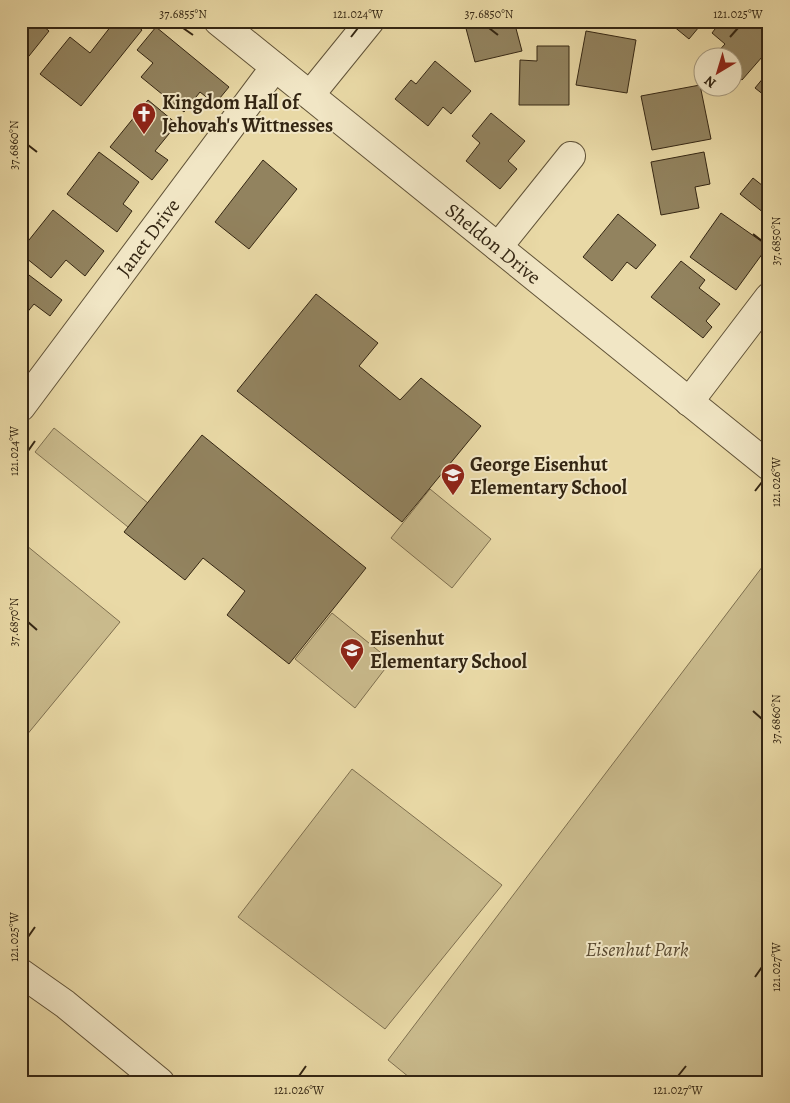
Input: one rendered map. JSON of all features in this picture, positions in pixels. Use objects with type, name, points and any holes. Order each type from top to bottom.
[{"type":"street","name":"Sheldon Drive","points":[[218,21],[769,466]]},
{"type":"street","points":[[310,95],[370,21]]},
{"type":"street","name":"Janet Drive","points":[[21,407],[275,67]]},
{"type":"street","points":[[498,247],[571,156]]},
{"type":"street","points":[[689,402],[769,297]]},
{"type":"street","points":[[21,973],[65,1004],[160,1082]]},
{"type":"green space","points":[[54,428],[148,503],[128,527],[35,452]]},
{"type":"green space","points":[[430,489],[491,539],[452,588],[391,538]]},
{"type":"green space","points":[[21,541],[120,622],[21,742]]},
{"type":"green space","name":"Eisenhut Park","points":[[769,558],[769,1082],[415,1082],[388,1060]]},
{"type":"green space","points":[[332,613],[391,661],[355,708],[295,659]]},
{"type":"green space","points":[[352,769],[502,885],[385,1029],[238,917]]},
{"type":"building","points":[[28,21],[37,21],[49,31],[21,66],[21,30]]},
{"type":"building","points":[[115,21],[131,21],[142,30],[81,106],[40,74],[70,37],[90,53]]},
{"type":"building","points":[[464,21],[514,21],[522,51],[475,62]]},
{"type":"building","points":[[667,21],[704,21],[689,39]]},
{"type":"building","points":[[721,21],[754,21],[769,34],[769,49],[742,80],[742,48],[721,48],[725,44],[712,33]]},
{"type":"building","points":[[156,27],[229,87],[215,104],[200,92],[184,112],[141,77],[153,63],[137,50]]},
{"type":"building","points":[[586,31],[636,40],[627,93],[576,85]]},
{"type":"building","points":[[537,46],[569,46],[569,105],[519,105],[520,60],[537,61]]},
{"type":"building","points":[[435,61],[471,91],[451,114],[443,107],[428,126],[395,99],[411,80],[416,84]]},
{"type":"building","points":[[769,71],[769,99],[755,88]]},
{"type":"building","points":[[692,86],[692,98],[703,98],[711,139],[652,150],[641,96]]},
{"type":"building","name":"Kingdom Hall of Jehovah's Wittnesses","points":[[148,100],[177,124],[155,151],[168,160],[152,180],[110,147]]},
{"type":"building","points":[[491,113],[525,141],[508,161],[517,169],[500,189],[466,161],[480,143],[472,136]]},
{"type":"building","points":[[99,152],[139,182],[123,204],[132,211],[117,232],[67,194]]},
{"type":"building","points":[[704,152],[710,184],[695,187],[699,208],[661,215],[651,162]]},
{"type":"building","points":[[263,160],[297,189],[249,249],[215,222]]},
{"type":"building","points":[[753,178],[763,186],[769,179],[769,217],[740,194]]},
{"type":"building","points":[[53,210],[104,251],[85,276],[66,260],[51,278],[21,254],[21,250]]},
{"type":"building","points":[[721,213],[768,246],[736,290],[690,257]]},
{"type":"building","points":[[618,214],[656,245],[636,269],[627,262],[612,281],[583,257]]},
{"type":"building","points":[[681,261],[705,280],[699,288],[720,304],[706,321],[712,327],[703,338],[651,297]]},
{"type":"building","points":[[21,269],[62,300],[50,316],[34,304],[21,320]]},
{"type":"building","points":[[316,294],[378,343],[359,366],[400,400],[421,378],[481,426],[402,522],[237,391]]},
{"type":"building","points":[[202,435],[366,568],[289,664],[227,615],[245,591],[203,558],[185,580],[124,532]]},
{"type":"place","name":"Kingdom Hall of Jehovah's Wittnesses","points":[[144,135]]},
{"type":"place","name":"George Eisenhut Elementary School","points":[[453,496]]},
{"type":"place","name":"Eisenhut Elementary School","points":[[352,671]]}]
